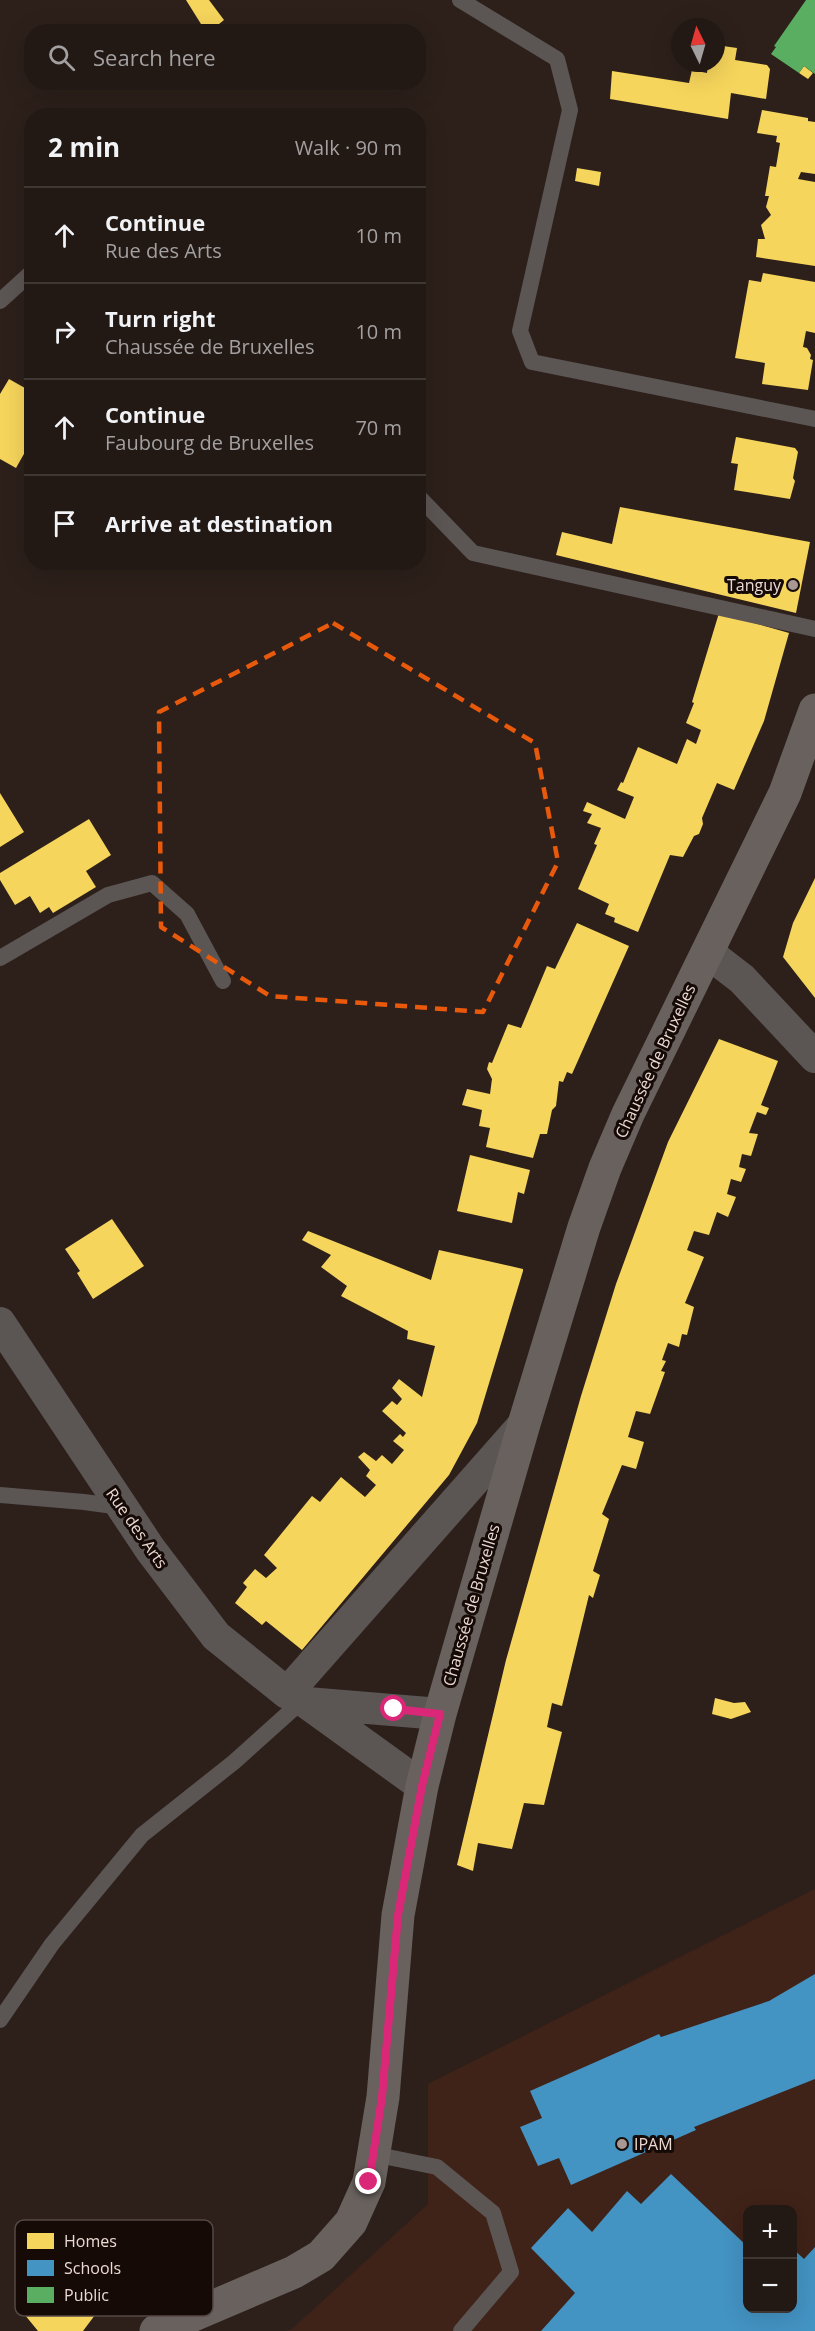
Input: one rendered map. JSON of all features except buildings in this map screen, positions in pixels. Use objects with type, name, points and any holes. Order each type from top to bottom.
[{"type":"main road","name":"Chaussée de Bruxelles","points":[[213,2307],[294,2272],[321,2256],[351,2222],[369,2182],[382,2097],[398,1915],[422,1786],[440,1714],[524,1424],[605,1168],[628,1114],[785,793],[815,710]]},
{"type":"main road","name":"Chaussée de Bruxelles","points":[[156,2331],[191,2316]]},
{"type":"street","points":[[707,952],[742,979],[815,1057]]},
{"type":"street","name":"Rue des Arts","points":[[0,1323],[150,1549],[216,1636],[422,1786]]},
{"type":"street","name":"Chaussée de Bruxelles","points":[[299,1698],[524,1424]]},
{"type":"street","points":[[299,1698],[440,1714]]},
{"type":"lane","points":[[460,0],[557,58],[570,110],[520,331],[532,362],[815,418]]},
{"type":"lane","points":[[0,301],[24,279]]},
{"type":"lane","points":[[426,504],[473,553],[815,629]]},
{"type":"lane","points":[[0,958],[108,895],[152,883],[187,914],[223,981]]},
{"type":"lane","points":[[0,1495],[84,1502],[122,1508]]},
{"type":"lane","points":[[0,2020],[52,1944],[142,1836],[234,1762],[299,1698]]},
{"type":"lane","points":[[373,2154],[437,2167],[493,2213],[511,2272],[461,2331]]},
{"type":"highlighted area","points":[[333,623],[535,743],[558,862],[483,1012],[270,996],[161,927],[159,712]]},
{"type":"shaded area","name":"IPAM","points":[[815,1889],[815,2331],[286,2331],[292,2329],[428,2204],[428,2084]]},
{"type":"place","name":"Tanguy","points":[[793,585]]},
{"type":"place","name":"IPAM","points":[[622,2144]]},
{"type":"route","points":[[369,2182],[382,2097],[398,1915],[422,1786],[440,1714],[394,1709]]}]
